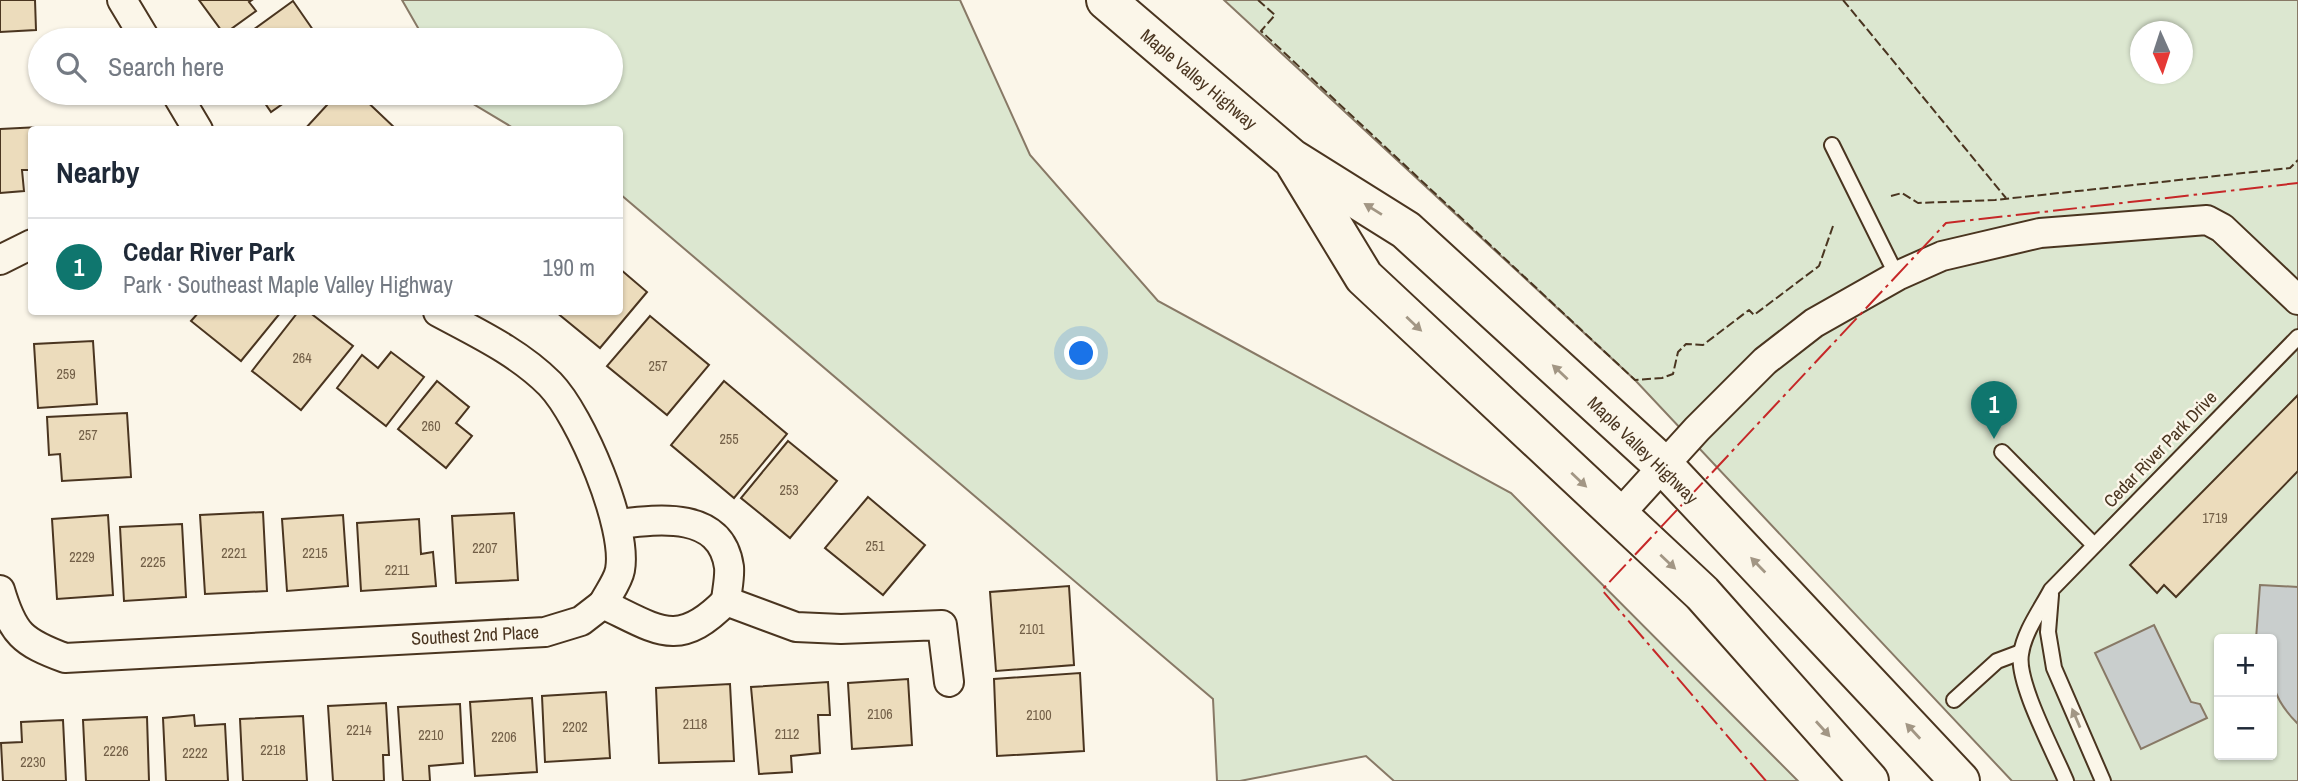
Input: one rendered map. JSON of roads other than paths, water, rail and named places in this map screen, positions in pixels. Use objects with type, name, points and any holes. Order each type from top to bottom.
[{"type":"main road","name":"Maple Valley Highway","points":[[1106,0],[1292,158],[1406,230],[1665,467],[1960,781]]},
{"type":"main road","name":"Maple Valley Highway","points":[[1292,158],[1364,277],[1702,593],[1869,781]]},
{"type":"street","points":[[122,0],[139,28]]},
{"type":"street","points":[[183,105],[196,126]]},
{"type":"street","points":[[1618,516],[1697,429],[1765,361],[1814,323],[1896,276],[1942,256],[2040,233],[2207,220],[2222,228],[2298,300]]},
{"type":"street","points":[[0,260],[28,246]]},
{"type":"street","points":[[443,315],[518,356],[551,385],[572,415],[619,524],[620,571],[603,604],[647,625],[676,633],[704,623],[726,601],[729,566],[716,539],[692,522],[660,519],[619,524]]},
{"type":"street","name":"Southest 2nd Place","points":[[0,590],[13,629],[41,649],[65,658],[545,632],[581,621],[603,604]]},
{"type":"street","points":[[726,601],[796,627],[841,629],[942,625],[949,682]]},
{"type":"lane","points":[[1832,145],[1896,276]]},
{"type":"lane","name":"Cedar River Park Drive","points":[[2021,652],[2051,590],[2298,337]]},
{"type":"lane","points":[[2002,452],[2094,545]]},
{"type":"lane","points":[[2051,590],[2048,632],[2054,668],[2103,781]]},
{"type":"lane","points":[[1954,700],[1997,661],[2021,652],[2022,678],[2066,781]]},
{"type":"place","name":"Cedar River Park","points":[[1994,439]]}]
